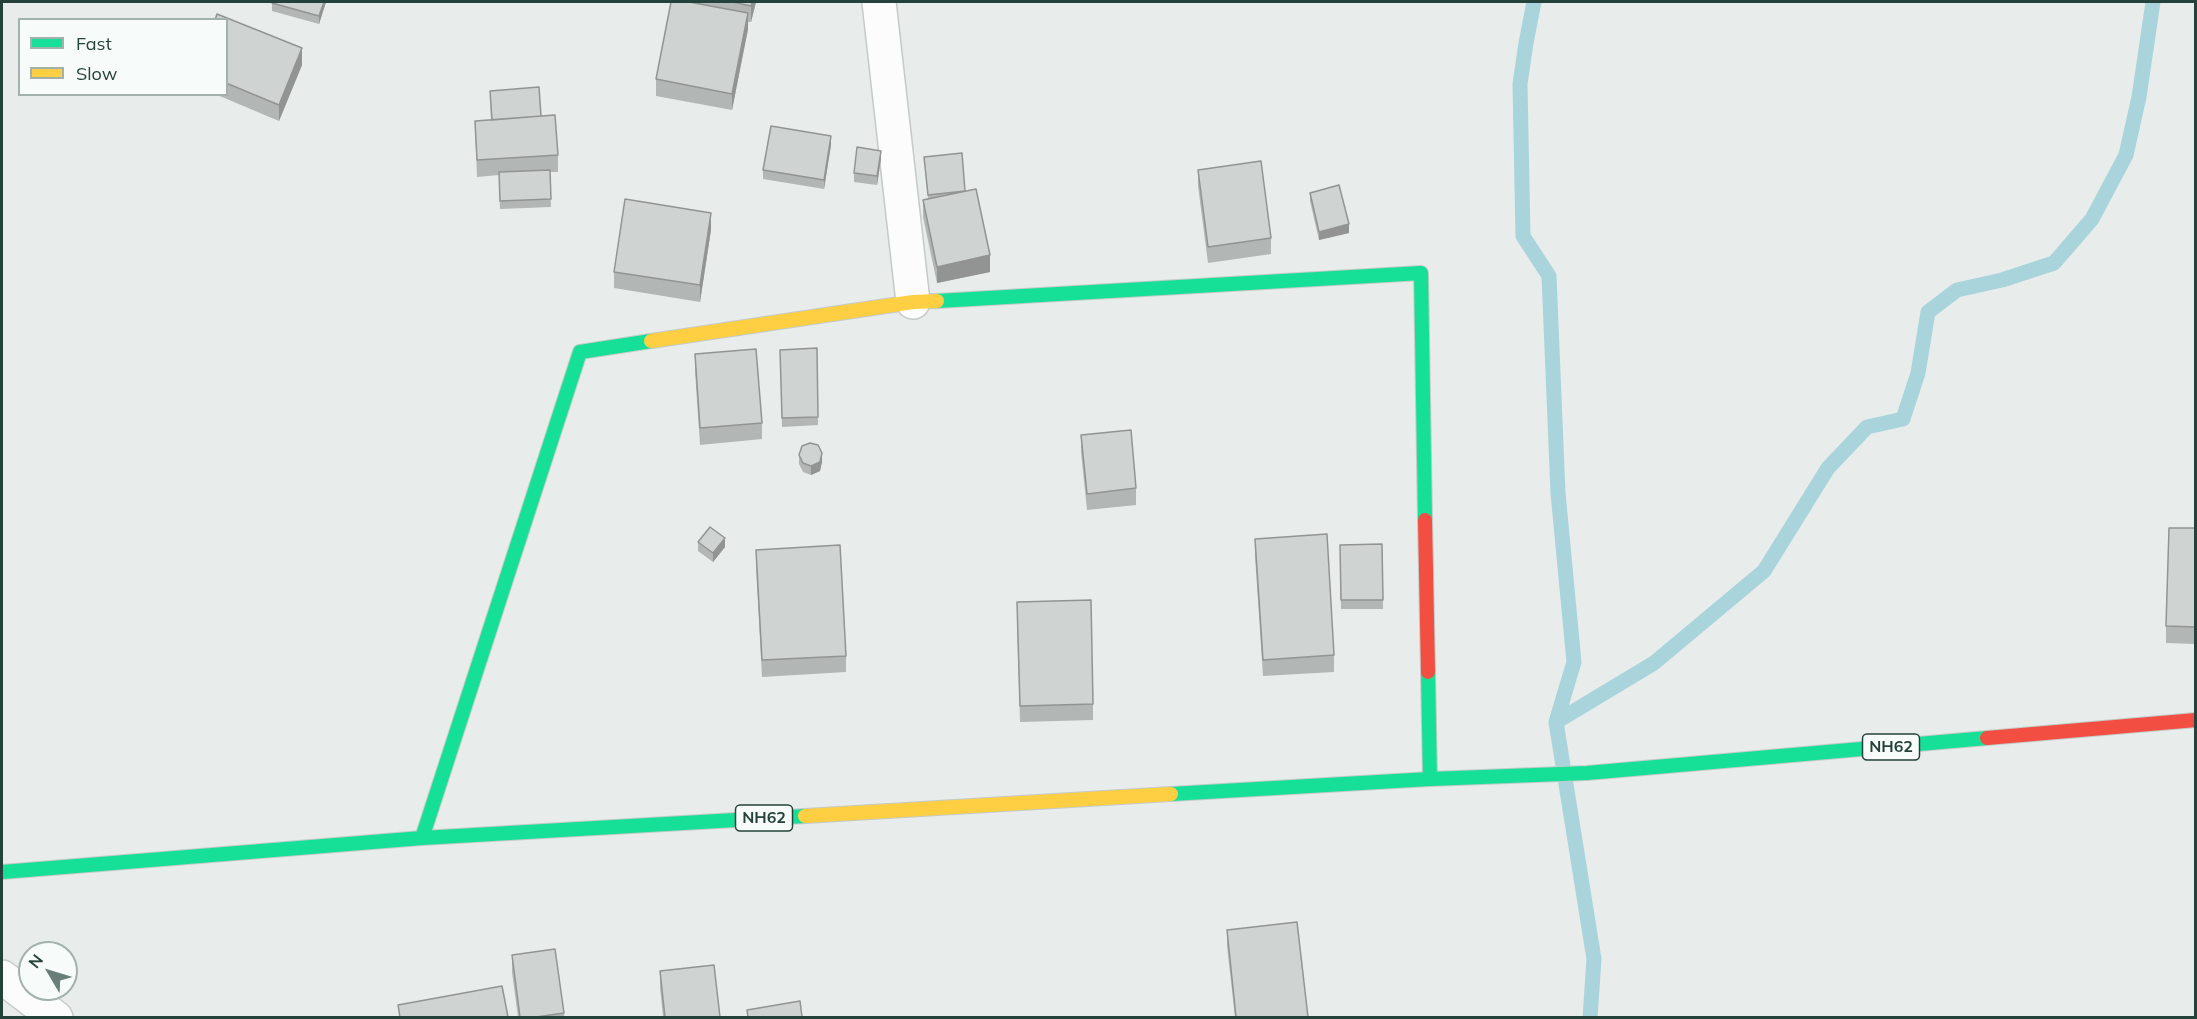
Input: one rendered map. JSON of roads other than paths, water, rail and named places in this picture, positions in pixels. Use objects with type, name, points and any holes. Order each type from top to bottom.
[{"type":"main road","points":[[422,838],[580,352],[913,302],[1421,273],[1430,779]]},
{"type":"main road","name":"NH62","points":[[2,872],[422,838],[1430,779],[1587,773],[2196,720]]},
{"type":"street","points":[[879,2],[913,302]]},
{"type":"street","points":[[2,977],[56,1017]]},
{"type":"waterway","points":[[1534,2],[1520,84],[1523,236],[1549,276],[1558,493],[1574,662],[1556,722],[1594,959],[1590,1018]]},
{"type":"waterway","points":[[1556,722],[1654,663],[1764,571],[1828,468],[1867,427],[1903,419],[1918,373],[1928,312],[1957,290],[2002,280],[2054,263],[2092,219],[2126,155],[2139,97],[2153,2]]}]
